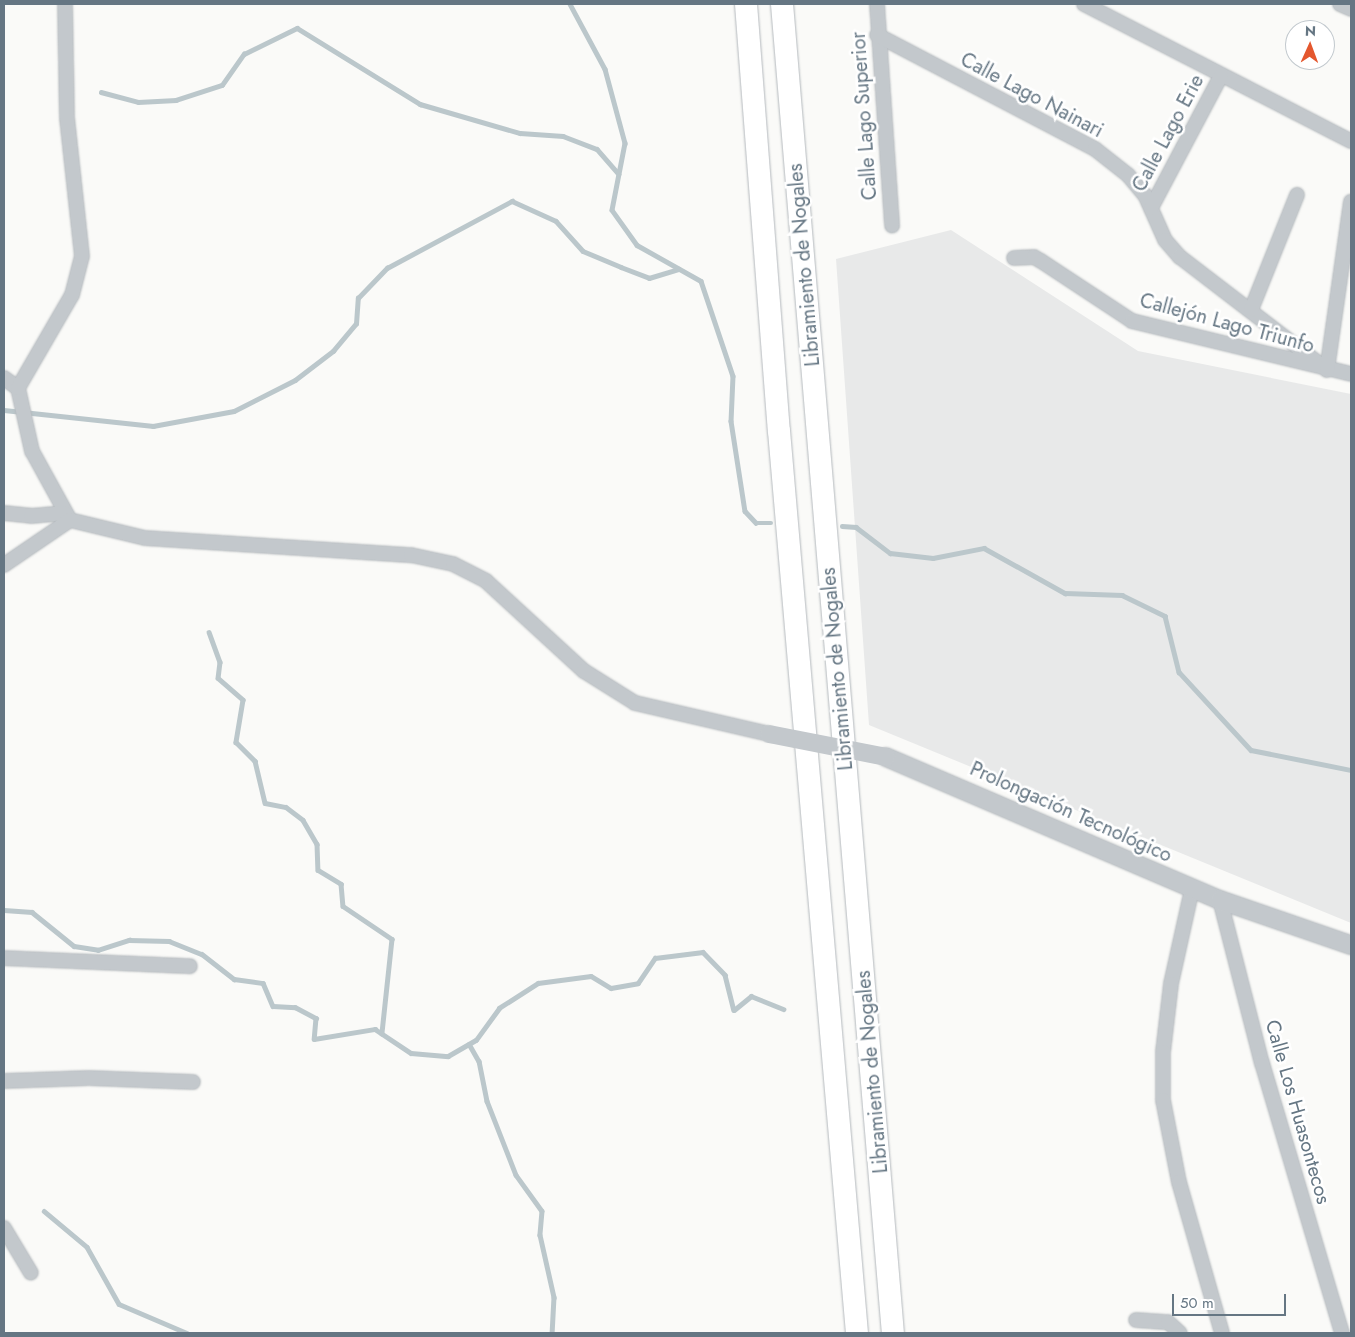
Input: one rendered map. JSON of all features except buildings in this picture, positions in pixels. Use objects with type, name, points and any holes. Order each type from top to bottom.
[{"type":"highway","name":"Libramiento de Nogales","points":[[746,4],[778,432],[857,1333]]},
{"type":"highway","name":"Libramiento de Nogales","points":[[782,4],[893,1333]]},
{"type":"street","points":[[18,388],[72,295],[82,256],[67,118],[65,4]]},
{"type":"street","name":"Calle Lago Superior","points":[[877,4],[877,35],[892,225]]},
{"type":"street","points":[[1084,4],[1221,76],[1351,140]]},
{"type":"street","points":[[1340,4],[1351,9]]},
{"type":"street","name":"Calle Lago Nainari","points":[[877,35],[1095,149],[1128,175],[1152,208],[1165,240],[1180,257],[1327,370]]},
{"type":"street","name":"Calle Lago Erie","points":[[1152,208],[1221,76]]},
{"type":"street","points":[[1251,310],[1297,195]]},
{"type":"street","points":[[1327,370],[1351,202]]},
{"type":"street","name":"Callejón Lago Triunfo","points":[[1014,258],[1034,257],[1132,321],[1327,370],[1351,374]]},
{"type":"street","points":[[4,378],[18,388],[32,451],[68,517]]},
{"type":"street","points":[[4,513],[68,517],[145,538],[411,555],[453,564],[486,581],[584,671],[635,703],[769,734]]},
{"type":"street","points":[[4,565],[68,517]]},
{"type":"street","name":"Prolongación Tecnológico","points":[[769,734],[886,757],[1070,833],[1192,889],[1351,945]]},
{"type":"street","points":[[1192,889],[1171,984],[1163,1052],[1163,1100],[1179,1182],[1222,1333]]},
{"type":"street","name":"Calle Los Huasontecos","points":[[1220,900],[1262,1063],[1342,1333]]},
{"type":"street","points":[[4,958],[190,966]]},
{"type":"street","points":[[4,1082],[89,1078],[193,1082]]},
{"type":"street","points":[[4,1228],[31,1273]]},
{"type":"street","points":[[1136,1320],[1168,1322],[1180,1333]]},
{"type":"shaded area","points":[[951,230],[1138,351],[1351,394],[1351,923],[869,725],[836,259]]},
{"type":"waterway","points":[[570,4],[605,69],[625,143],[612,210],[637,245],[701,281],[733,376],[731,421],[745,511],[756,523],[771,523]]},
{"type":"waterway","points":[[101,92],[138,102],[176,100],[222,85],[244,54],[297,28],[420,104],[520,133],[563,136],[597,149],[619,174]]},
{"type":"waterway","points":[[4,410],[153,426],[234,411],[295,380],[333,351],[356,324],[358,298],[387,268],[512,201],[556,221],[583,251],[621,267],[649,278],[679,269]]},
{"type":"waterway","points":[[842,526],[856,527],[890,553],[933,558],[984,548],[1065,593],[1122,595],[1165,616],[1179,672],[1251,750],[1351,770]]},
{"type":"waterway","points":[[209,632],[220,662],[218,678],[243,700],[236,742],[255,761],[265,803],[286,807],[303,820],[317,844],[318,870],[341,884],[343,906],[392,939],[382,1033]]},
{"type":"waterway","points":[[4,910],[32,912],[74,946],[98,950],[129,940],[169,941],[202,954],[234,979],[263,983],[273,1006],[295,1007],[316,1018],[314,1039],[375,1029],[411,1053],[448,1056],[476,1040],[499,1008],[538,983],[591,976],[611,988],[638,983],[655,958],[703,952],[725,975],[734,1010],[751,996],[784,1009]]},
{"type":"waterway","points":[[469,1044],[479,1061],[487,1101],[516,1175],[542,1211],[540,1235],[554,1297],[552,1333]]},
{"type":"waterway","points":[[44,1211],[87,1247],[119,1304],[187,1333]]}]
